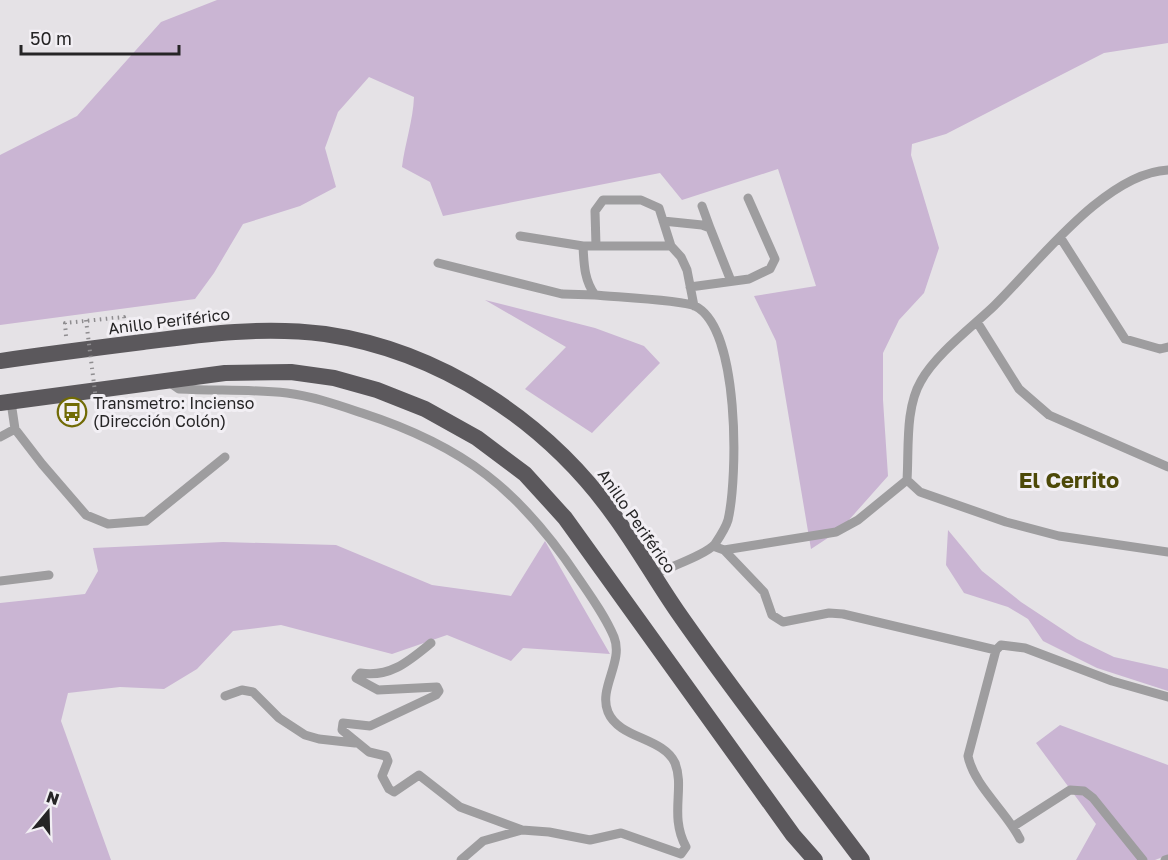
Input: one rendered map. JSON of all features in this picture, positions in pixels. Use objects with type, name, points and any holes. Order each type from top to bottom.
[{"type":"highway","name":"Anillo Periférico","points":[[0,361],[230,330],[324,334],[418,359],[474,388],[524,421],[560,451],[614,514],[677,611],[862,860]]},
{"type":"highway","points":[[6,402],[225,373],[291,372],[334,378],[377,390],[425,409],[477,438],[525,474],[565,518],[597,559],[640,624],[793,835],[815,860]]},
{"type":"lane","points":[[724,550],[836,532],[858,520],[907,480],[910,421],[914,396],[921,380],[933,364],[1072,224],[1107,196],[1128,183],[1157,171],[1168,170]]},
{"type":"lane","points":[[690,287],[749,279],[770,269],[775,259],[748,198]]},
{"type":"lane","points":[[596,246],[595,211],[603,200],[651,202],[659,208],[671,246],[681,257],[687,270],[694,306]]},
{"type":"lane","points":[[702,206],[731,281]]},
{"type":"lane","points":[[663,221],[710,228]]},
{"type":"lane","points":[[520,236],[583,246],[671,246]]},
{"type":"lane","points":[[1060,237],[1125,339],[1160,349],[1168,347]]},
{"type":"lane","points":[[583,246],[584,270],[588,285],[595,295]]},
{"type":"lane","points":[[438,263],[562,294],[595,295],[694,306],[713,323],[722,342],[731,400],[735,447],[728,522],[713,546],[653,575]]},
{"type":"lane","points":[[977,322],[1019,389],[1049,415],[1168,467]]},
{"type":"lane","points":[[168,381],[179,389],[288,393],[339,405],[399,425],[443,446],[489,475],[524,506],[551,536],[605,618],[615,641],[616,652],[606,692],[609,714],[622,727],[670,755],[676,766],[677,829],[686,847],[681,854],[621,833],[590,840],[549,832],[522,830],[460,807],[419,776],[394,792],[388,789],[382,776],[388,761],[386,756],[369,752],[355,743],[342,730],[343,723],[370,726],[439,692],[433,687],[378,690],[361,682],[356,678],[357,674],[383,674],[396,669],[431,643]]},
{"type":"lane","points":[[6,402],[15,429],[86,515],[108,524],[146,521],[225,457]]},
{"type":"lane","points":[[0,437],[15,429]]},
{"type":"lane","points":[[907,480],[920,492],[1033,530],[1168,552]]},
{"type":"lane","points":[[713,546],[724,550],[764,592],[772,615],[783,622],[829,613],[843,614],[996,650]]},
{"type":"lane","points":[[0,581],[49,574]]},
{"type":"lane","points":[[1020,839],[1014,826],[973,774],[968,756],[996,650],[1001,645],[1024,648],[1101,677],[1168,697]]},
{"type":"lane","points":[[225,696],[242,690],[253,692],[279,718],[305,735],[355,743]]},
{"type":"lane","points":[[1014,826],[1070,790],[1084,791],[1093,798],[1143,860]]},
{"type":"lane","points":[[461,860],[483,841],[522,830]]},
{"type":"path","points":[[65,323],[124,317]]},
{"type":"path","points":[[86,320],[99,424],[131,421]]},
{"type":"shaded area","points":[[217,0],[1168,0],[1168,43],[1104,53],[946,134],[912,144],[911,155],[939,248],[924,293],[899,320],[883,353],[883,400],[888,476],[840,530],[811,549],[776,341],[754,296],[816,286],[778,169],[682,200],[660,173],[443,216],[430,182],[402,167],[414,97],[369,77],[338,112],[325,148],[336,187],[300,206],[243,224],[214,273],[195,299],[0,325],[0,155],[77,116],[161,22]]},
{"type":"shaded area","points":[[485,300],[595,328],[644,346],[660,363],[592,433],[525,389],[566,347]]},
{"type":"shaded area","points":[[948,530],[982,571],[1021,602],[1077,639],[1114,657],[1168,669],[1168,691],[1097,668],[1043,641],[1028,619],[1008,607],[964,593],[946,565]]},
{"type":"shaded area","points":[[545,541],[610,654],[523,648],[511,661],[447,635],[392,654],[281,625],[233,631],[197,669],[164,689],[120,687],[68,693],[61,721],[111,860],[0,860],[0,603],[85,594],[98,571],[93,548],[223,542],[336,545],[432,585],[511,596]]},
{"type":"shaded area","points":[[1060,725],[1168,765],[1168,855],[1155,860],[1076,860],[1096,824],[1036,743]]},
{"type":"place","name":"Transmetro: Incienso (Dirección Colón)","points":[[72,412]]},
{"type":"district","name":"El Cerrito","points":[[1069,480]]}]
